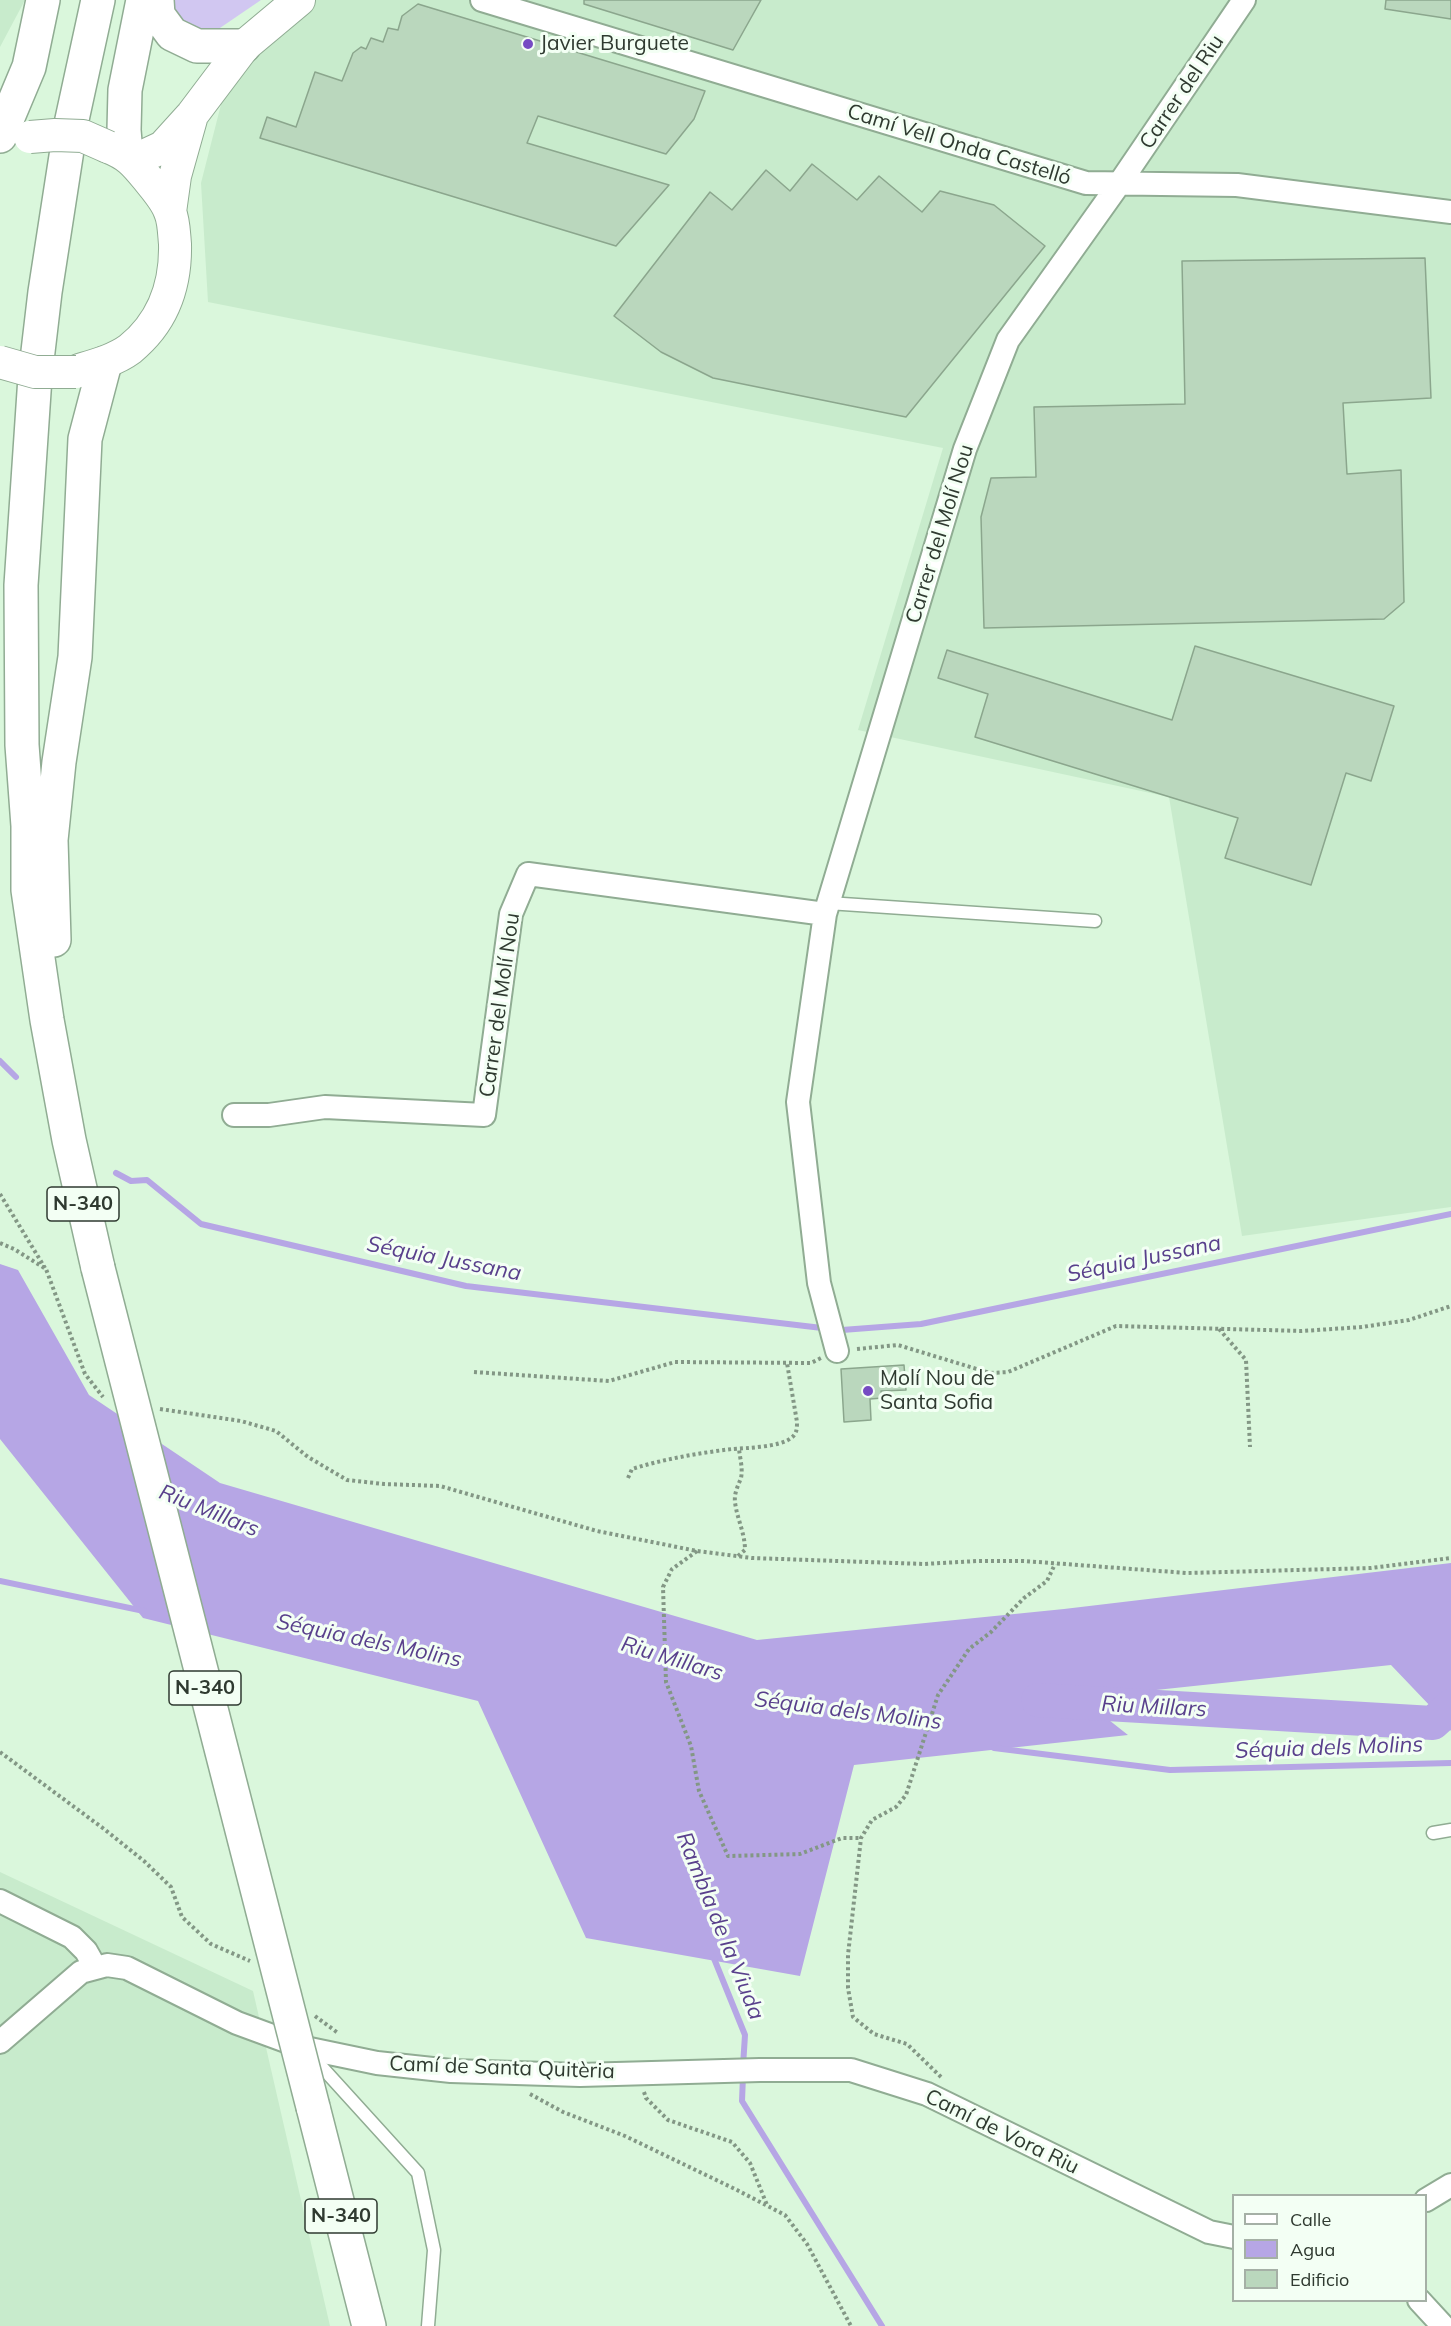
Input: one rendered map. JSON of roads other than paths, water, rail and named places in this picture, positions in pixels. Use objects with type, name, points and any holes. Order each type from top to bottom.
[{"type":"highway","points":[[15,137],[43,0]]},
{"type":"highway","name":"N-340","points":[[98,0],[71,124],[45,292],[35,377],[21,585],[22,745],[28,826],[28,890],[47,1020],[69,1140],[98,1268],[369,2326]]},
{"type":"highway","points":[[123,154],[125,90],[143,0]]},
{"type":"highway","points":[[157,0],[158,15],[172,34],[197,46],[244,46]]},
{"type":"highway","points":[[47,1020],[59,989],[52,928],[51,840],[59,762],[75,657],[84,439],[90,367]]},
{"type":"highway","points":[[0,752],[12,824],[14,851],[28,890]]},
{"type":"main road","points":[[123,154],[163,147],[192,115],[244,46],[299,0]]},
{"type":"main road","points":[[0,362],[35,372],[90,367],[129,349],[164,309],[173,281],[175,261],[175,237],[170,212],[175,176],[192,115]]},
{"type":"main road","points":[[0,147],[15,137],[83,136],[123,154],[154,186],[170,212]]},
{"type":"street","name":"Camí Vell Onda Castelló","points":[[482,0],[1086,183],[1237,184],[1451,212]]},
{"type":"street","name":"Carrer del Riu","points":[[1119,184],[1245,0]]},
{"type":"street","name":"Carrer del Molí Nou","points":[[837,1351],[819,1283],[798,1102],[827,909],[965,449],[1008,340],[1119,184]]},
{"type":"street","name":"Carrer del Molí Nou","points":[[234,1115],[268,1115],[325,1107],[484,1114],[511,914],[528,874],[827,909]]},
{"type":"street","points":[[0,1901],[72,1937],[86,1951],[95,1967],[81,1972],[0,2042]]},
{"type":"street","name":"Camí de Santa Quitèria","points":[[95,1967],[107,1965],[127,1968],[237,2023],[305,2048],[377,2063],[451,2071],[580,2075],[723,2072]]},
{"type":"street","name":"Camí de Vora Riu","points":[[723,2072],[851,2070],[927,2094],[1209,2232],[1232,2237]]},
{"type":"street","points":[[1427,2199],[1451,2185]]},
{"type":"street","points":[[1420,2302],[1444,2320]]},
{"type":"lane","points":[[827,909],[1095,921]]},
{"type":"lane","points":[[1433,1833],[1451,1830]]},
{"type":"lane","points":[[305,2048],[418,2173],[434,2250],[428,2326]]},
{"type":"water","points":[[0,1264],[18,1270],[89,1395],[220,1483],[757,1640],[1064,1609],[1451,1563],[1451,1731],[1391,1665],[1081,1698],[1128,1735],[854,1765],[800,1976],[586,1938],[478,1701],[143,1618],[0,1439]]},
{"type":"waterway","name":"Séquia Jussana","points":[[0,1061],[16,1077]]},
{"type":"waterway","name":"Séquia Jussana","points":[[116,1173],[131,1181],[147,1180],[201,1224],[466,1286],[822,1328]]},
{"type":"waterway","name":"Séquia Jussana","points":[[842,1330],[921,1324],[1451,1214]]},
{"type":"waterway","name":"Séquia dels Molins","points":[[0,1581],[144,1611]]},
{"type":"waterway","name":"Riu Millars","points":[[1038,1700],[1433,1723],[1451,1706]]},
{"type":"waterway","name":"Séquia dels Molins","points":[[994,1748],[1170,1770],[1451,1763]]},
{"type":"waterway","name":"Rambla de la Viuda","points":[[713,1956],[745,2035],[743,2066]]},
{"type":"waterway","name":"Rambla de la Viuda","points":[[743,2076],[742,2101],[882,2326]]},
{"type":"place","name":"Javier Burguete","points":[[528,44]]},
{"type":"place","name":"Molí Nou de Santa Sofia","points":[[868,1391]]}]
